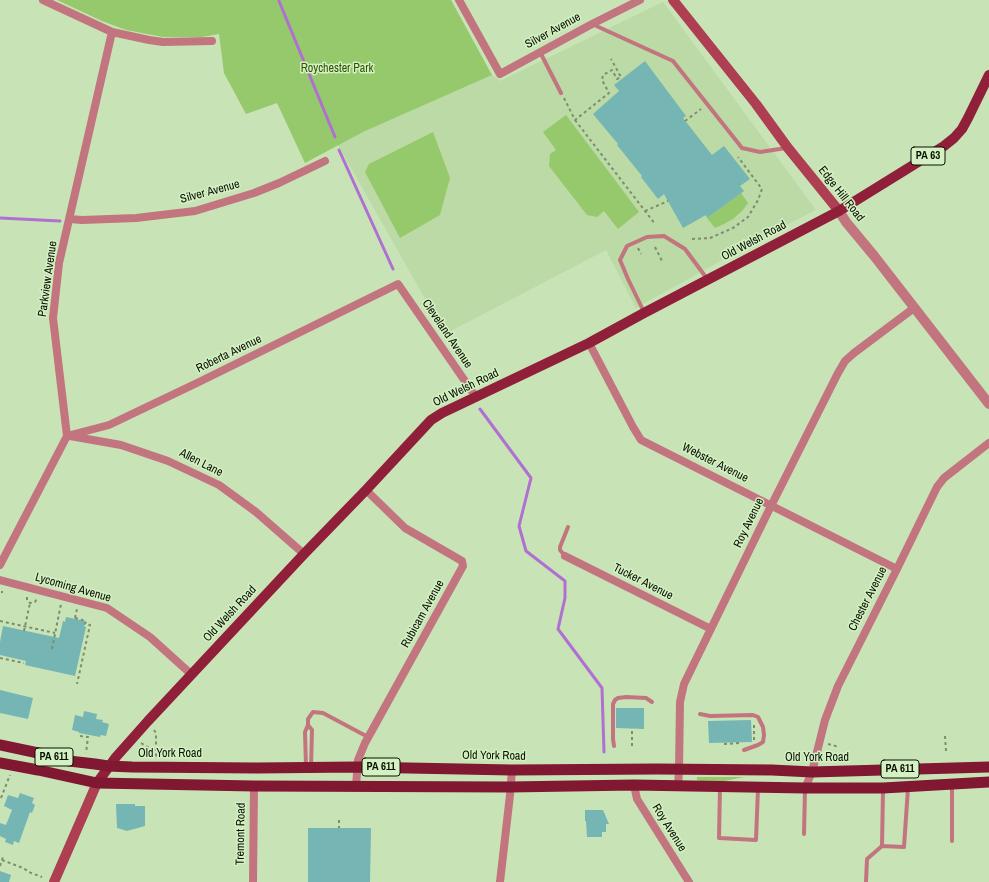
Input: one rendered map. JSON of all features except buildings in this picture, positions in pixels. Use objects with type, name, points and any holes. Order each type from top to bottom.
[{"type":"highway","name":"Old York Road","points":[[0,745],[69,761],[108,766],[257,768],[357,767],[512,770],[772,770],[812,772],[989,767]]},
{"type":"highway","name":"PA 611","points":[[0,764],[38,770],[97,783],[254,786],[510,788],[634,785],[758,788],[908,788],[989,782]]},
{"type":"main road","name":"Edge Hill Road","points":[[673,0],[839,211]]},
{"type":"main road","name":"Old Welsh Road","points":[[54,882],[97,783],[108,766],[191,674],[431,420],[442,413],[589,343],[839,211],[944,146],[954,138],[962,129],[989,75]]},
{"type":"street","points":[[43,0],[112,32],[163,42],[212,41]]},
{"type":"street","name":"Silver Avenue","points":[[459,0],[500,74],[592,24],[640,0]]},
{"type":"street","name":"Parkview Avenue","points":[[67,436],[53,318],[60,263],[112,32]]},
{"type":"street","name":"Silver Avenue","points":[[70,219],[136,218],[195,211],[279,184],[325,161]]},
{"type":"street","name":"Edge Hill Road","points":[[839,211],[846,222],[989,404]]},
{"type":"street","name":"Roberta Avenue","points":[[67,436],[109,425],[398,284]]},
{"type":"street","name":"Cleveland Avenue","points":[[398,284],[476,397]]},
{"type":"street","name":"Roy Avenue","points":[[678,786],[679,714],[682,692],[684,684],[710,629],[845,361],[914,308]]},
{"type":"street","name":"Webster Avenue","points":[[589,343],[641,440],[897,569]]},
{"type":"street","points":[[0,566],[67,436]]},
{"type":"street","name":"Allen Lane","points":[[67,436],[121,445],[168,460],[219,485],[256,512],[304,554]]},
{"type":"street","name":"Chester Avenue","points":[[805,788],[812,772],[825,720],[838,686],[937,487],[944,478],[989,443]]},
{"type":"street","name":"Rubicam Avenue","points":[[356,786],[358,760],[368,738],[463,566],[462,561],[405,528],[366,490]]},
{"type":"street","name":"Tucker Avenue","points":[[565,556],[710,629]]},
{"type":"street","name":"Lycoming Avenue","points":[[0,580],[107,608],[150,637],[191,674]]},
{"type":"street","points":[[500,882],[512,770]]},
{"type":"street","name":"Roy Avenue","points":[[634,785],[637,799],[689,882]]},
{"type":"street","name":"Tremont Road","points":[[253,882],[254,786]]},
{"type":"lane","points":[[592,24],[673,61],[742,148],[760,152],[788,148]]},
{"type":"lane","points":[[540,52],[561,93]]},
{"type":"lane","points":[[644,313],[620,260],[628,246],[647,237],[664,236],[685,249],[708,280]]},
{"type":"lane","points":[[565,556],[560,550],[560,546],[568,527]]},
{"type":"lane","points":[[614,746],[613,704],[615,700],[626,697],[646,698],[652,702]]},
{"type":"lane","points":[[308,768],[305,732],[308,725],[308,720],[313,712],[324,713],[368,738]]},
{"type":"lane","points":[[700,714],[710,716],[753,715],[758,717],[763,727],[763,742],[744,750]]},
{"type":"lane","points":[[308,725],[312,730],[308,768]]},
{"type":"lane","points":[[952,784],[952,841]]},
{"type":"lane","points":[[720,787],[719,838],[756,840],[758,788]]},
{"type":"lane","points":[[804,834],[805,788]]},
{"type":"lane","points":[[882,846],[883,788]]},
{"type":"lane","points":[[866,882],[867,859],[882,846],[904,847],[908,788]]},
{"type":"path","points":[[575,120],[609,93],[602,80],[603,75],[612,70],[617,79],[621,77],[611,59]]},
{"type":"path","points":[[561,93],[575,120],[655,224]]},
{"type":"path","points":[[606,96],[609,100]]},
{"type":"path","points":[[685,120],[701,109]]},
{"type":"path","points":[[692,239],[710,238],[733,228],[748,216],[758,200],[762,189],[738,157]]},
{"type":"path","points":[[645,211],[668,201]]},
{"type":"path","points":[[655,247],[662,261]]},
{"type":"path","points":[[638,248],[641,254]]},
{"type":"path","points":[[24,631],[30,603],[28,600],[28,595]]},
{"type":"path","points":[[30,603],[35,602],[37,597]]},
{"type":"path","points":[[52,649],[61,603]]},
{"type":"path","points":[[77,609],[75,619],[86,620],[85,624],[90,625],[77,684]]},
{"type":"path","points":[[0,621],[55,633]]},
{"type":"path","points":[[0,658],[24,663]]},
{"type":"path","points":[[751,743],[754,740],[754,725],[756,722]]},
{"type":"path","points":[[153,729],[156,733],[156,755]]},
{"type":"path","points":[[632,730],[632,746]]},
{"type":"path","points":[[80,736],[88,737],[87,750]]},
{"type":"path","points":[[945,736],[946,751]]},
{"type":"path","points":[[140,743],[156,750]]},
{"type":"path","points":[[724,744],[746,743]]},
{"type":"path","points":[[1,798],[10,775]]},
{"type":"path","points":[[339,820],[340,828]]},
{"type":"path","points":[[0,866],[3,859],[42,877]]},
{"type":"shaded area","points":[[663,2],[816,210],[769,234],[636,308],[606,250],[445,334],[338,145],[363,132],[492,75],[500,81]]},
{"type":"green space","name":"Roychester Park","points":[[57,0],[451,0],[492,75],[363,132],[305,163],[277,103],[246,114],[224,73],[219,34],[202,37],[163,37],[126,30],[102,21]]},
{"type":"green space","points":[[566,115],[639,212],[618,229],[604,211],[597,217],[587,215],[549,166],[550,154],[556,150],[543,132]]},
{"type":"green space","points":[[433,132],[450,178],[440,215],[400,238],[365,172],[369,164]]},
{"type":"green space","points":[[741,193],[748,203],[733,219],[715,228],[707,218]]},
{"type":"green space","points":[[697,777],[744,777],[725,781],[704,782],[697,780]]},
{"type":"waterway","points":[[279,1],[335,137]]},
{"type":"waterway","points":[[339,150],[393,269]]},
{"type":"waterway","points":[[0,218],[60,221]]},
{"type":"waterway","points":[[480,409],[531,478],[519,526],[526,551],[565,581],[565,598],[558,629],[602,688],[604,752]]}]
